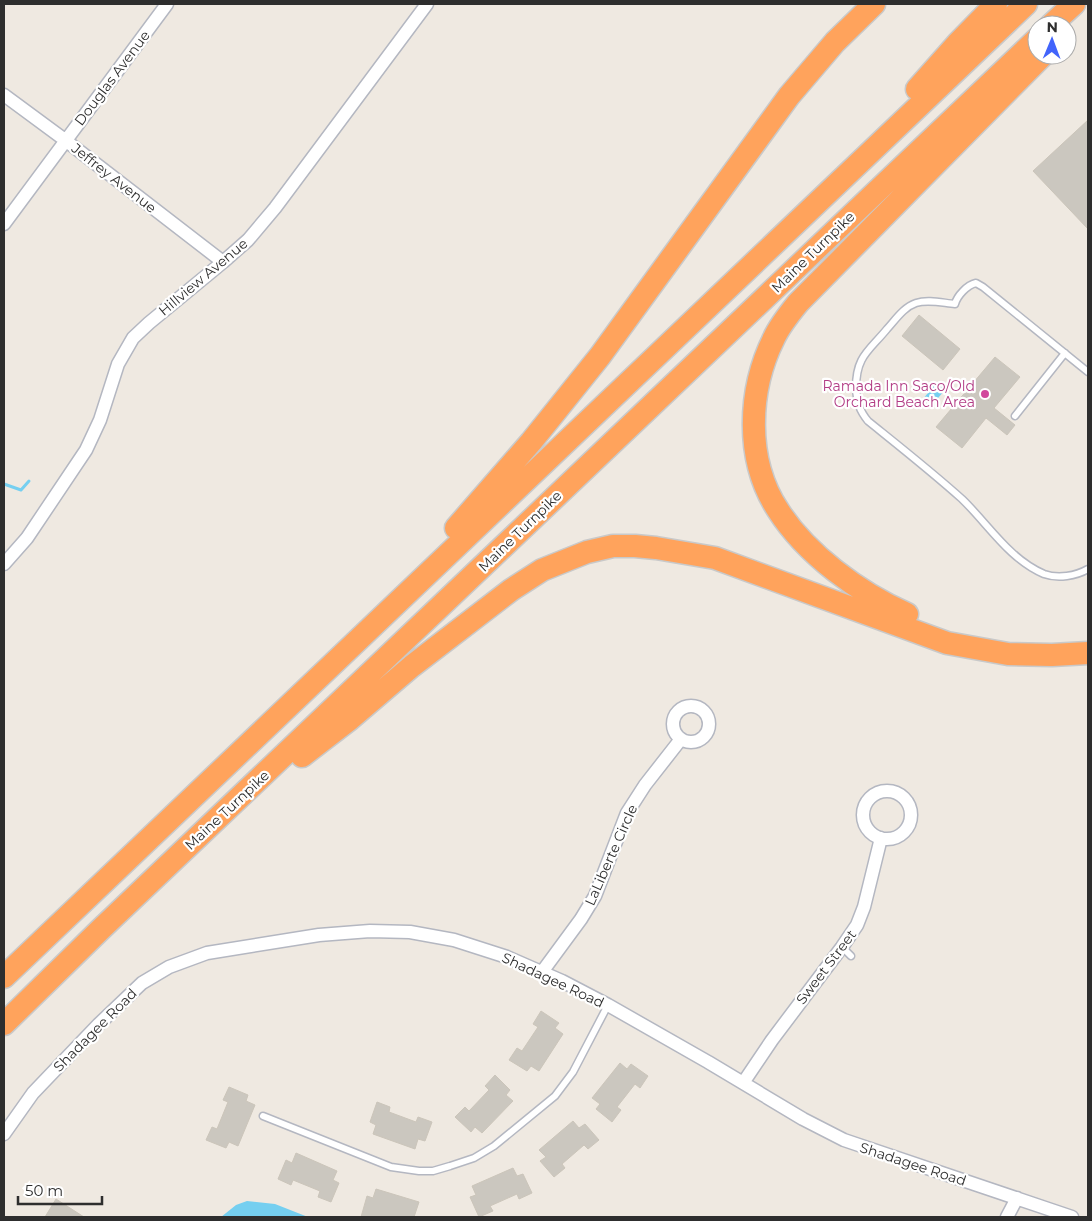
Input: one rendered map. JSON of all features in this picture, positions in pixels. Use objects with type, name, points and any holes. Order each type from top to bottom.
[{"type":"highway","points":[[354,643],[486,494],[558,409],[600,356],[789,96],[835,42],[874,4]]},
{"type":"highway","points":[[813,206],[957,44],[996,4]]},
{"type":"highway","points":[[4,977],[1026,4]]},
{"type":"highway","points":[[1062,15],[1074,4]]},
{"type":"highway","points":[[1077,21],[1088,9]]},
{"type":"highway","name":"Maine Turnpike","points":[[4,1024],[101,929],[1027,49]]},
{"type":"highway","points":[[1033,65],[814,286],[785,320],[774,336],[766,355],[757,389],[755,445],[769,494],[777,509],[792,529],[821,559],[883,602],[929,623],[978,639],[1024,644],[1088,643]]},
{"type":"highway","points":[[213,823],[350,719],[412,666],[511,590],[542,570],[587,552],[613,546],[656,548],[715,558],[960,646],[1008,654],[1052,655],[1088,653]]},
{"type":"street","name":"Douglas Avenue","points":[[4,224],[167,4]]},
{"type":"street","name":"Hillview Avenue","points":[[4,564],[27,538],[86,450],[100,420],[118,364],[134,338],[149,322],[248,240],[275,208],[427,4]]},
{"type":"street","name":"Jeffrey Avenue","points":[[4,95],[223,262]]},
{"type":"street","name":"LaLiberte Circle","points":[[542,972],[581,919],[595,896],[622,825],[637,798],[681,739]]},
{"type":"street","name":"Sweet Street","points":[[743,1084],[772,1040],[846,952],[861,916],[881,838]]},
{"type":"street","name":"Shadagee Road","points":[[4,1134],[33,1093],[131,992],[162,971],[206,953],[319,936],[354,932],[396,931],[454,940],[542,972],[608,1005],[803,1119],[844,1140],[1072,1217]]},
{"type":"street","points":[[1007,1217],[1017,1198]]},
{"type":"lane","points":[[1088,372],[979,284],[972,284],[956,300],[955,304],[921,302],[910,306],[899,315],[861,360],[857,370],[857,401],[862,413],[960,498],[1010,550],[1028,565],[1046,574],[1059,576],[1074,575],[1088,568]]},
{"type":"lane","points":[[1015,416],[1065,353]]},
{"type":"lane","points":[[263,1116],[391,1167],[433,1171],[450,1166],[474,1158],[494,1146],[555,1096],[573,1072],[608,1005]]},
{"type":"water","points":[[936,383],[945,390],[931,406],[923,399]]},
{"type":"water","points":[[247,1201],[275,1204],[308,1217],[221,1217],[236,1205]]},
{"type":"building","points":[[1088,120],[1088,229],[1033,171]]},
{"type":"building","points":[[919,315],[960,349],[943,370],[902,336]]},
{"type":"building","name":"Ramada Inn Saco/Old Orchard Beach Area","points":[[995,357],[1020,377],[994,408],[1015,425],[1007,435],[986,418],[962,448],[936,427]]},
{"type":"building","points":[[541,1011],[559,1023],[555,1028],[563,1034],[539,1071],[531,1066],[527,1071],[509,1060],[517,1048],[522,1051],[538,1027],[533,1024]]},
{"type":"building","points":[[620,1063],[627,1069],[631,1064],[648,1076],[640,1088],[635,1084],[617,1107],[621,1110],[612,1122],[596,1109],[600,1104],[592,1098]]},
{"type":"building","points":[[495,1075],[510,1090],[506,1095],[513,1101],[482,1133],[475,1127],[471,1132],[455,1117],[465,1107],[469,1111],[489,1090],[485,1086]]},
{"type":"building","points":[[229,1087],[248,1095],[246,1101],[255,1105],[238,1146],[229,1142],[226,1148],[206,1140],[212,1127],[217,1129],[228,1102],[223,1100]]},
{"type":"building","points":[[377,1102],[390,1107],[389,1112],[416,1122],[418,1117],[432,1122],[425,1141],[418,1139],[415,1149],[373,1134],[376,1125],[370,1122]]},
{"type":"building","points":[[573,1121],[579,1128],[585,1124],[599,1140],[588,1149],[584,1145],[562,1164],[565,1168],[554,1177],[540,1161],[546,1157],[539,1150]]},
{"type":"building","points":[[296,1153],[337,1171],[333,1180],[339,1183],[331,1202],[318,1197],[320,1191],[293,1180],[291,1185],[278,1179],[286,1160],[292,1163]]},
{"type":"building","points":[[513,1168],[517,1176],[523,1174],[532,1193],[519,1199],[517,1194],[490,1206],[493,1211],[479,1217],[470,1197],[476,1195],[472,1186]]},
{"type":"building","points":[[376,1189],[419,1202],[414,1217],[361,1217],[367,1196],[373,1198]]},
{"type":"building","points":[[56,1199],[84,1217],[45,1217]]},
{"type":"waterway","points":[[4,484],[21,490],[29,481]]},
{"type":"place","name":"Ramada Inn Saco/Old Orchard Beach Area","points":[[985,394]]}]
